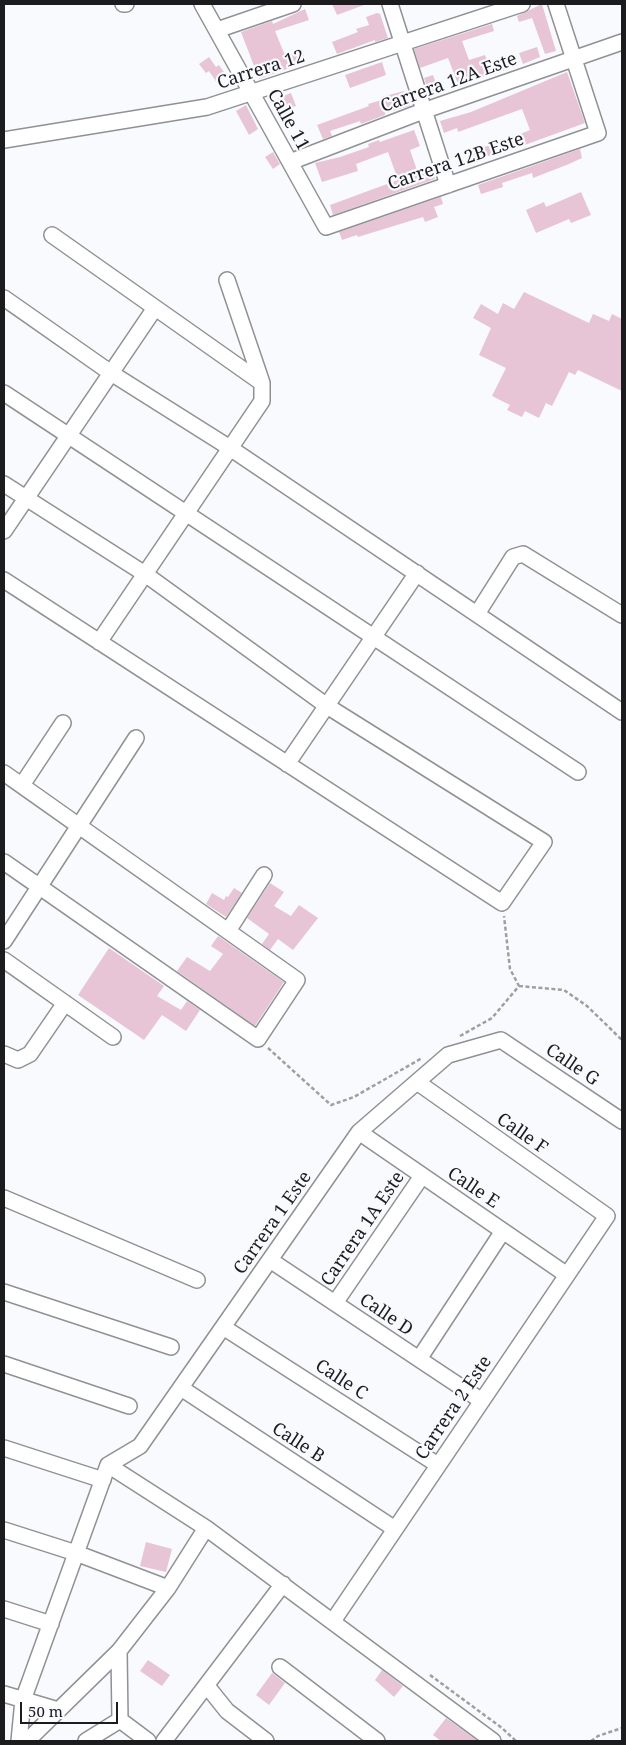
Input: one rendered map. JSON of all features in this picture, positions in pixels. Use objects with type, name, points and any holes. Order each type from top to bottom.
[{"type":"street","name":"Calle 11","points":[[202,4],[326,227]]},
{"type":"street","points":[[390,4],[448,185]]},
{"type":"street","name":"Carrera 12","points":[[4,140],[207,107],[522,4]]},
{"type":"street","points":[[556,4],[574,59]]},
{"type":"street","points":[[217,30],[283,5]]},
{"type":"street","name":"Carrera 12A Este","points":[[290,162],[423,111],[622,42]]},
{"type":"street","name":"Carrera 12B Este","points":[[326,227],[598,133],[574,59]]},
{"type":"street","points":[[52,235],[262,383]]},
{"type":"street","points":[[99,642],[262,400],[262,383],[227,280]]},
{"type":"street","points":[[4,298],[111,373],[230,448],[622,712]]},
{"type":"street","points":[[4,531],[155,308]]},
{"type":"street","points":[[4,393],[578,772]]},
{"type":"street","points":[[4,484],[145,574],[328,706],[544,842],[502,903],[4,580]]},
{"type":"street","points":[[477,614],[513,556],[523,554],[622,615]]},
{"type":"street","points":[[287,764],[417,574]]},
{"type":"street","points":[[22,786],[63,724]]},
{"type":"street","points":[[4,941],[80,827],[136,738]]},
{"type":"street","points":[[4,773],[297,980],[258,1039],[4,862]]},
{"type":"street","points":[[228,931],[264,875]]},
{"type":"street","points":[[4,960],[113,1037]]},
{"type":"street","points":[[4,1054],[18,1060],[30,1054],[65,1003]]},
{"type":"street","name":"Carrera 1 Este","points":[[108,1465],[140,1446],[359,1132],[448,1055],[501,1040]]},
{"type":"street","name":"Calle G","points":[[501,1040],[622,1121]]},
{"type":"street","name":"Calle F","points":[[417,1082],[607,1216]]},
{"type":"street","name":"Calle E","points":[[359,1132],[567,1275]]},
{"type":"street","name":"Carrera 1A Este","points":[[335,1304],[422,1176]]},
{"type":"street","points":[[4,1198],[197,1280]]},
{"type":"street","name":"Carrera 2 Este","points":[[333,1621],[607,1216]]},
{"type":"street","points":[[420,1359],[503,1231]]},
{"type":"street","name":"Calle D","points":[[270,1260],[482,1401]]},
{"type":"street","points":[[4,1292],[171,1347]]},
{"type":"street","name":"Calle C","points":[[223,1327],[438,1465]]},
{"type":"street","points":[[4,1364],[129,1406]]},
{"type":"street","name":"Calle B","points":[[181,1388],[395,1529]]},
{"type":"street","points":[[4,1448],[103,1480]]},
{"type":"street","points":[[19,1741],[23,1700],[108,1465],[206,1528],[492,1741]]},
{"type":"street","points":[[27,1741],[119,1651],[168,1588],[206,1528]]},
{"type":"street","points":[[4,1530],[168,1588]]},
{"type":"street","points":[[164,1741],[283,1584]]},
{"type":"street","points":[[4,1609],[51,1624]]},
{"type":"street","points":[[119,1651],[120,1720]]},
{"type":"street","points":[[280,1667],[377,1741]]},
{"type":"street","points":[[207,1686],[227,1711],[266,1741]]},
{"type":"street","points":[[4,1694],[58,1710]]},
{"type":"street","points":[[88,1741],[120,1720]]},
{"type":"street","points":[[120,1720],[148,1741]]},
{"type":"path","points":[[502,903],[510,968],[519,986]]},
{"type":"path","points":[[457,1038],[492,1018],[519,986]]},
{"type":"path","points":[[519,986],[564,990],[587,1006],[622,1040]]},
{"type":"path","points":[[258,1039],[331,1105],[354,1097],[423,1057]]},
{"type":"path","points":[[590,1741],[598,1736],[622,1728]]},
{"type":"building","points":[[332,4],[364,4],[364,5],[337,15]]},
{"type":"building","points":[[542,4],[556,51],[545,54],[532,18],[519,22],[517,16]]},
{"type":"building","points":[[305,9],[309,20],[275,31],[284,53],[290,51],[291,54],[302,51],[306,62],[259,79],[241,32],[272,21],[273,24]]},
{"type":"building","points":[[377,13],[380,14],[388,38],[375,42],[375,40],[337,54],[332,42],[358,32],[356,29],[369,25],[366,17]]},
{"type":"building","points":[[492,24],[494,31],[462,41],[469,60],[485,55],[488,63],[500,58],[505,70],[458,84],[448,58],[420,68],[414,49]]},
{"type":"building","points":[[537,47],[540,57],[523,64],[519,53]]},
{"type":"building","points":[[209,57],[216,67],[219,65],[226,75],[217,83],[209,71],[206,73],[199,64]]},
{"type":"building","points":[[382,62],[386,75],[350,88],[345,75]]},
{"type":"building","points":[[567,72],[585,123],[522,146],[518,135],[530,130],[522,109],[458,132],[457,128],[444,133],[440,121],[471,112]]},
{"type":"building","points":[[433,75],[439,92],[430,95],[424,78]]},
{"type":"building","points":[[404,91],[410,106],[385,113],[385,115],[361,124],[360,121],[330,131],[332,136],[323,139],[317,125],[369,106],[368,104],[382,100],[381,97]]},
{"type":"building","points":[[291,93],[296,106],[283,110],[278,98]]},
{"type":"building","points":[[246,105],[258,129],[249,135],[236,111]]},
{"type":"building","points":[[414,130],[420,146],[410,150],[418,173],[432,168],[435,179],[333,215],[330,205],[398,180],[397,177],[388,152],[356,164],[358,171],[322,182],[315,163],[340,157],[369,147],[368,144],[379,140],[380,142]]},
{"type":"building","points":[[490,145],[494,154],[472,162],[469,153]]},
{"type":"building","points":[[580,149],[582,158],[569,164],[533,178],[532,173],[502,183],[503,187],[481,194],[478,185]]},
{"type":"building","points":[[273,152],[280,164],[273,169],[265,157]]},
{"type":"building","points":[[581,192],[591,215],[571,223],[569,219],[536,233],[526,210],[544,202],[546,207]]},
{"type":"building","points":[[441,197],[443,204],[434,207],[438,217],[425,222],[423,217],[342,240],[339,232]]},
{"type":"building","points":[[524,292],[589,323],[593,314],[609,321],[612,314],[622,319],[622,391],[578,370],[575,375],[569,372],[552,406],[546,403],[539,418],[525,411],[522,417],[507,410],[510,405],[492,396],[506,368],[479,355],[491,328],[473,318],[481,304],[498,314],[503,303],[514,309]]},
{"type":"building","points":[[270,883],[284,892],[274,906],[291,916],[299,905],[318,918],[293,950],[278,939],[270,950],[262,944],[269,934],[247,918]]},
{"type":"building","points":[[234,888],[242,893],[226,917],[206,904],[212,893],[224,900]]},
{"type":"building","points":[[218,936],[284,982],[255,1026],[177,971],[187,957],[210,971],[223,954],[211,946]]},
{"type":"building","points":[[109,948],[164,986],[157,996],[181,1010],[187,1001],[200,1010],[186,1031],[162,1015],[144,1040],[78,995]]},
{"type":"building","points":[[146,1542],[172,1549],[166,1572],[140,1566]]},
{"type":"building","points":[[148,1660],[170,1675],[162,1686],[140,1671]]},
{"type":"building","points":[[382,1670],[403,1686],[394,1697],[375,1680]]},
{"type":"building","points":[[272,1673],[285,1683],[269,1705],[256,1695]]},
{"type":"building","points":[[446,1718],[478,1741],[441,1741],[433,1735]]}]
